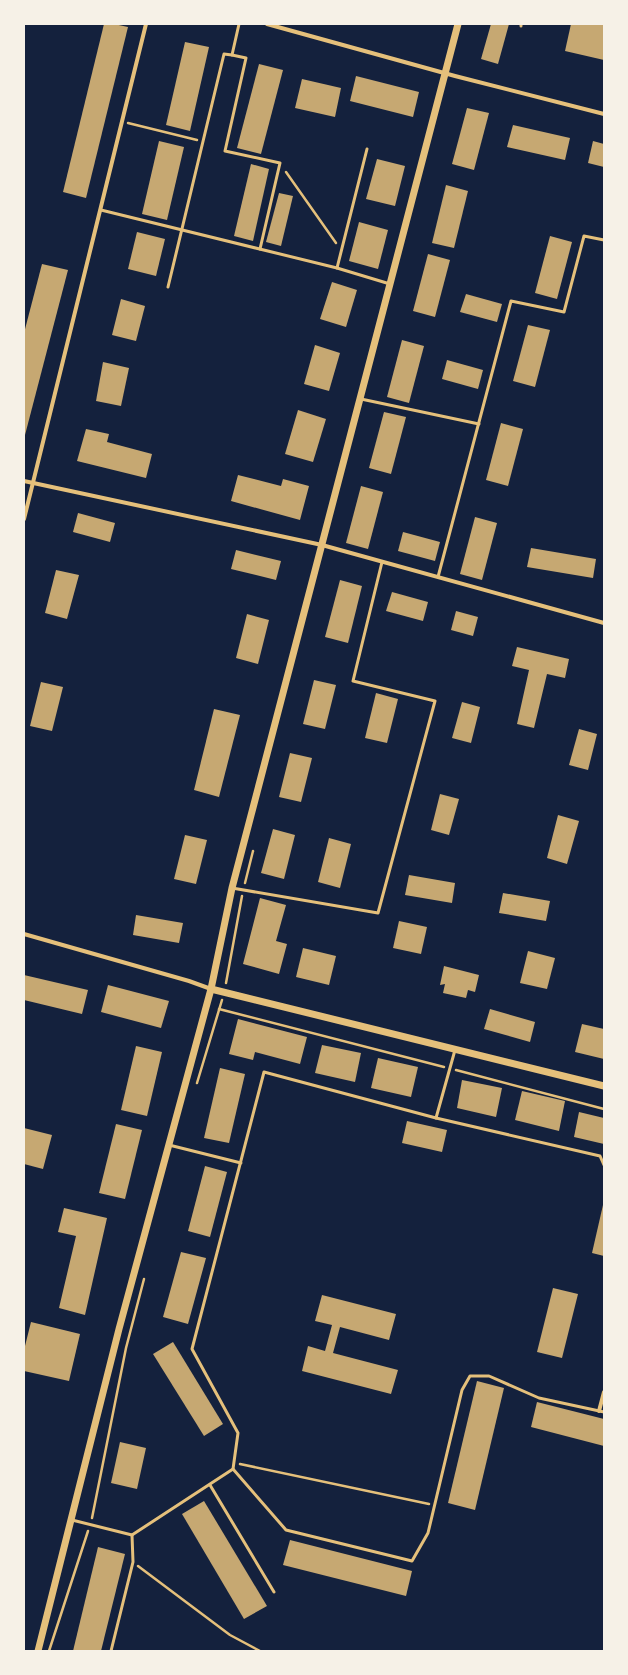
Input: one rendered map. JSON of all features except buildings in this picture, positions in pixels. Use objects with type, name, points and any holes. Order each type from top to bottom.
[{"type":"street","points":[[24,519],[146,24]]},
{"type":"street","points":[[266,24],[445,73],[604,114]]},
{"type":"street","points":[[38,1651],[119,1330],[211,989],[232,888],[458,24]]},
{"type":"street","points":[[24,481],[322,545],[604,624]]},
{"type":"street","points":[[24,934],[211,989],[456,1048],[604,1086]]},
{"type":"street","points":[[602,1411],[604,1392]]},
{"type":"lane","points":[[232,55],[239,24]]},
{"type":"lane","points":[[168,287],[224,54],[246,58],[225,151],[280,163],[260,249]]},
{"type":"lane","points":[[337,268],[367,149]]},
{"type":"lane","points":[[101,210],[337,268],[391,284]]},
{"type":"lane","points":[[438,577],[511,301],[564,312],[584,236],[604,240]]},
{"type":"lane","points":[[360,398],[479,424]]},
{"type":"lane","points":[[232,888],[378,912],[435,701],[353,681],[382,562]]},
{"type":"lane","points":[[436,1118],[456,1048]]},
{"type":"lane","points":[[72,1520],[132,1535],[210,1486],[233,1469],[238,1433],[192,1349],[264,1072],[436,1118],[600,1156],[604,1164]]},
{"type":"lane","points":[[168,1145],[241,1163]]},
{"type":"lane","points":[[233,1469],[286,1530],[412,1561],[428,1533],[462,1390],[470,1376],[489,1376],[539,1398],[602,1411]]},
{"type":"lane","points":[[210,1486],[274,1592]]},
{"type":"lane","points":[[111,1651],[133,1562],[132,1535]]},
{"type":"path","points":[[122,122],[203,142]]},
{"type":"path","points":[[280,163],[341,252]]},
{"type":"path","points":[[196,1085],[224,992],[243,890],[255,845]]},
{"type":"path","points":[[219,1009],[450,1068],[604,1110]]},
{"type":"path","points":[[49,1651],[91,1524],[126,1348],[144,1278]]},
{"type":"path","points":[[235,1463],[435,1505]]},
{"type":"path","points":[[133,1562],[230,1635],[260,1651]]}]
